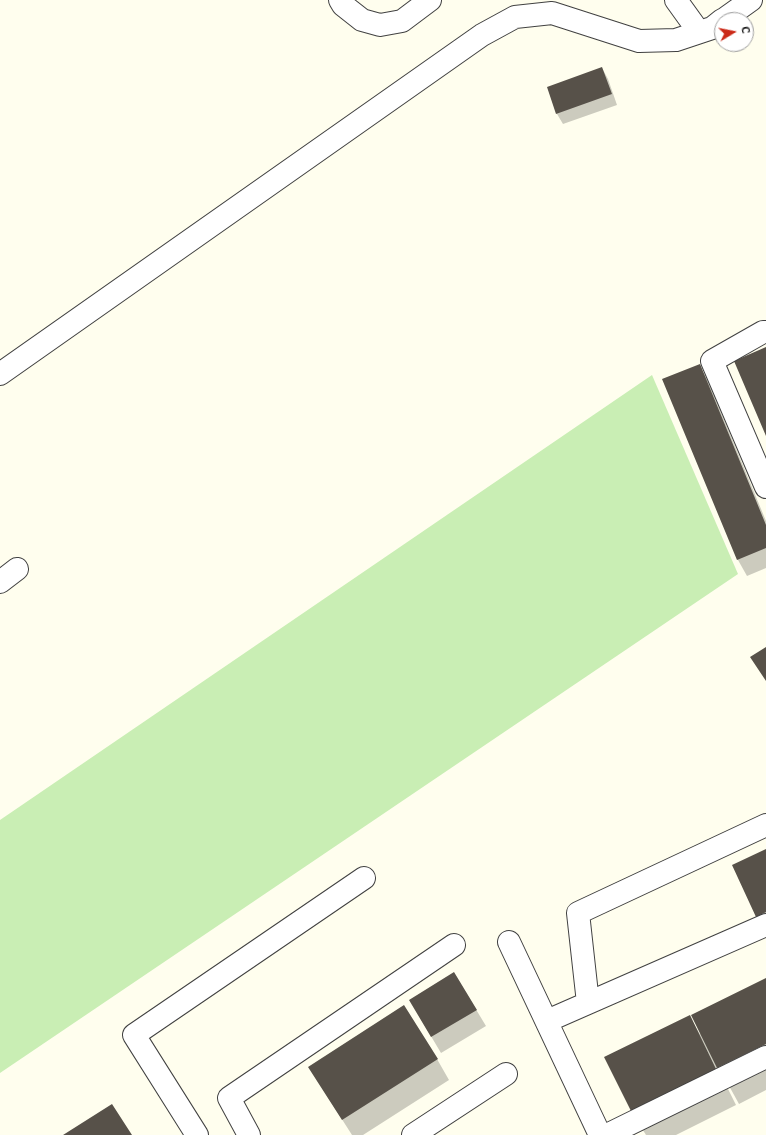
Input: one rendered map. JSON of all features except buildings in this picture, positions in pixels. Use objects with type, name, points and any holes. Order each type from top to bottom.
[{"type":"lane","points":[[340,0],[343,5],[362,20],[380,25],[402,21],[430,0]]},
{"type":"lane","points":[[676,0],[700,32]]},
{"type":"lane","points":[[734,12],[751,0]]},
{"type":"lane","points":[[0,374],[482,34],[515,17],[552,13],[639,41],[676,40],[714,26]]},
{"type":"lane","points":[[766,332],[763,332],[712,361],[766,487]]},
{"type":"lane","points":[[0,582],[17,569]]},
{"type":"lane","points":[[588,1003],[578,913],[766,825]]},
{"type":"lane","points":[[197,1135],[134,1035],[364,878]]},
{"type":"lane","points":[[547,1021],[764,932]]},
{"type":"lane","points":[[509,942],[600,1135]]},
{"type":"lane","points":[[249,1135],[228,1098],[454,945]]},
{"type":"lane","points":[[607,1135],[766,1057]]},
{"type":"lane","points":[[413,1135],[506,1074]]},
{"type":"green space","points":[[652,375],[738,574],[0,1073],[0,820]]}]
